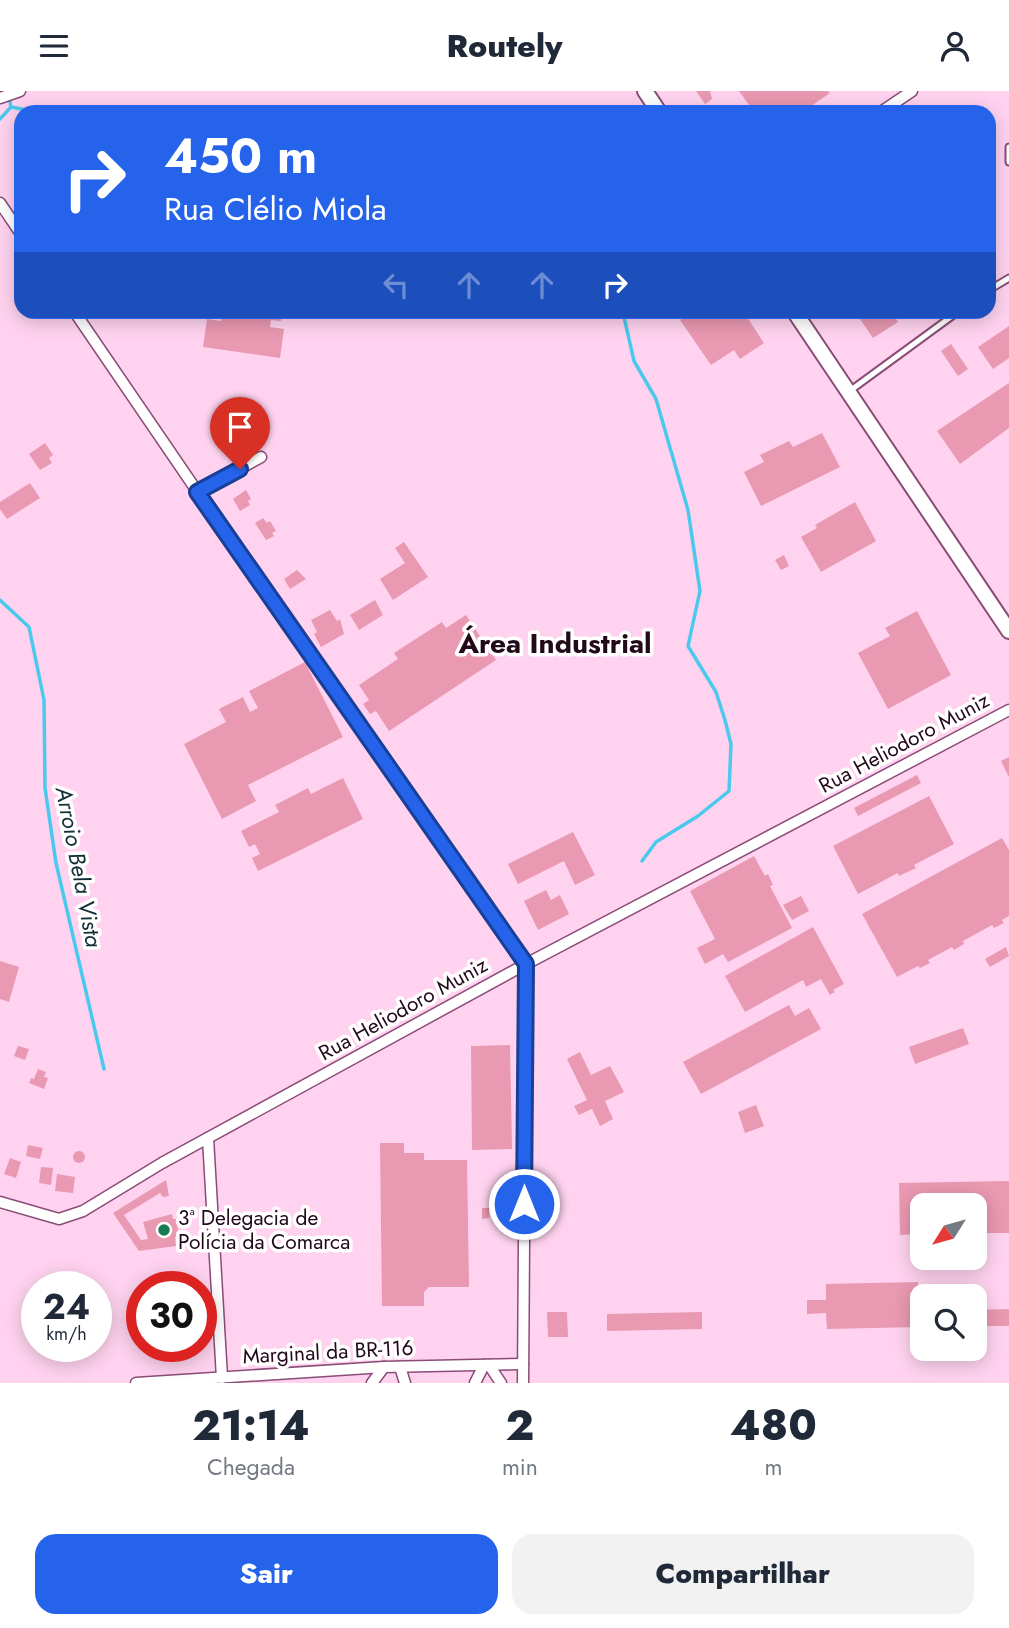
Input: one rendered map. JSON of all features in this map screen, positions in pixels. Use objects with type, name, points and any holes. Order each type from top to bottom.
[{"type":"main road","points":[[799,319],[1009,631]]},
{"type":"street","points":[[1,98],[20,91]]},
{"type":"street","points":[[891,105],[912,91]]},
{"type":"street","points":[[0,203],[14,224]]},
{"type":"street","points":[[79,319],[526,964],[523,1383]]},
{"type":"street","points":[[197,492],[261,457]]},
{"type":"street","name":"Rua Heliodoro Muniz","points":[[0,1202],[47,1217],[71,1217],[208,1138],[526,964],[1009,710]]},
{"type":"street","points":[[208,1138],[222,1378]]},
{"type":"street","name":"Marginal da BR-116","points":[[136,1383],[384,1367],[523,1364]]},
{"type":"street","points":[[475,1383],[486,1365],[501,1383]]},
{"type":"street","points":[[372,1383],[384,1367]]},
{"type":"street","points":[[400,1367],[405,1383]]},
{"type":"lane","points":[[1009,147],[1009,162]]},
{"type":"lane","points":[[848,392],[948,319]]},
{"type":"building","points":[[696,91],[710,91],[712,99],[705,104]]},
{"type":"building","points":[[739,91],[830,93],[812,105],[749,105]]},
{"type":"building","points":[[207,319],[281,319],[271,320],[270,327],[284,329],[280,358],[203,347]]},
{"type":"building","points":[[748,319],[764,343],[740,359],[734,350],[711,365],[680,320]]},
{"type":"building","points":[[860,319],[896,319],[898,322],[873,338]]},
{"type":"building","points":[[1009,326],[1009,358],[993,369],[978,347]]},
{"type":"building","points":[[951,344],[968,369],[958,376],[941,351]]},
{"type":"building","points":[[1009,383],[1009,428],[960,464],[937,431]]},
{"type":"building","points":[[249,413],[255,423],[249,427],[251,431],[237,440],[227,422]]},
{"type":"building","points":[[822,433],[840,467],[761,506],[744,472],[764,462],[760,455],[789,441],[793,447]]},
{"type":"building","points":[[45,443],[53,455],[49,458],[52,463],[40,470],[29,454]]},
{"type":"building","points":[[30,483],[40,498],[7,519],[0,509],[0,502]]},
{"type":"building","points":[[246,490],[251,499],[248,501],[250,505],[240,511],[233,499]]},
{"type":"building","points":[[855,502],[876,541],[821,572],[801,537],[817,528],[815,525]]},
{"type":"building","points":[[263,518],[267,523],[270,521],[276,531],[272,533],[274,536],[266,540],[255,523]]},
{"type":"building","points":[[404,542],[428,577],[393,600],[380,579],[405,563],[395,548]]},
{"type":"building","points":[[784,555],[789,566],[781,570],[775,560]]},
{"type":"building","points":[[297,570],[306,579],[290,589],[284,579]]},
{"type":"building","points":[[375,600],[383,615],[359,630],[350,615]]},
{"type":"building","points":[[330,610],[337,621],[340,619],[344,634],[321,647],[311,620]]},
{"type":"building","points":[[917,611],[951,675],[888,709],[858,653],[890,636],[885,628]]},
{"type":"building","points":[[466,615],[496,660],[389,731],[376,711],[370,714],[363,704],[369,700],[359,685],[398,659],[394,653],[442,622],[446,628]]},
{"type":"building","points":[[305,662],[343,737],[248,785],[256,801],[222,819],[184,744],[226,722],[219,709],[243,697],[250,712],[258,708],[249,691]]},
{"type":"building","points":[[1009,757],[1009,777],[1001,761]]},
{"type":"building","points":[[917,775],[921,783],[858,816],[854,808]]},
{"type":"building","points":[[343,778],[363,819],[258,871],[252,858],[260,854],[255,844],[249,847],[241,831],[279,812],[275,805],[308,788],[311,794]]},
{"type":"building","points":[[929,796],[954,844],[914,865],[916,868],[899,876],[898,873],[858,894],[833,846]]},
{"type":"building","points":[[573,832],[595,875],[575,885],[564,861],[518,884],[508,864]]},
{"type":"building","points":[[1002,838],[1009,850],[1009,916],[1002,920],[1004,923],[994,928],[992,925],[963,941],[964,944],[954,950],[952,947],[928,960],[930,963],[897,977],[862,914]]},
{"type":"building","points":[[754,856],[765,876],[768,874],[773,885],[770,886],[792,928],[728,962],[723,954],[705,964],[697,948],[715,939],[690,891]]},
{"type":"building","points":[[546,890],[551,900],[560,895],[569,914],[538,930],[524,901]]},
{"type":"building","points":[[801,896],[809,911],[792,920],[783,905]]},
{"type":"building","points":[[813,927],[844,984],[830,995],[821,979],[806,987],[803,980],[745,1012],[725,976]]},
{"type":"building","points":[[1006,947],[1009,956],[990,967],[985,959]]},
{"type":"building","points":[[0,961],[19,967],[9,1002],[0,999]]},
{"type":"building","points":[[789,1005],[795,1016],[809,1008],[821,1029],[701,1094],[683,1062]]},
{"type":"building","points":[[963,1028],[969,1044],[915,1064],[909,1047]]},
{"type":"building","points":[[510,1045],[512,1149],[472,1150],[471,1046]]},
{"type":"building","points":[[18,1046],[29,1049],[25,1060],[14,1056]]},
{"type":"building","points":[[580,1052],[591,1075],[610,1066],[624,1092],[605,1101],[613,1119],[600,1126],[592,1109],[579,1115],[574,1106],[587,1100],[567,1059]]},
{"type":"building","points":[[38,1069],[46,1072],[44,1077],[48,1078],[44,1089],[29,1083]]},
{"type":"building","points":[[756,1105],[764,1126],[745,1133],[738,1112]]},
{"type":"building","points":[[380,1143],[404,1143],[404,1153],[424,1153],[424,1160],[467,1160],[469,1287],[429,1287],[424,1292],[424,1306],[382,1306]]},
{"type":"building","points":[[28,1145],[43,1148],[40,1159],[26,1156]]},
{"type":"building","points":[[74,1152],[84,1152],[84,1162],[74,1162]]},
{"type":"building","points":[[10,1158],[21,1162],[16,1178],[4,1174]]},
{"type":"building","points":[[41,1167],[53,1168],[51,1185],[39,1183]]},
{"type":"building","points":[[57,1174],[75,1177],[73,1193],[55,1191]]},
{"type":"building","points":[[166,1180],[169,1196],[163,1197],[160,1193],[124,1215],[141,1240],[148,1239],[143,1222],[172,1214],[173,1219],[176,1219],[179,1236],[175,1237],[176,1246],[139,1251],[113,1213]]},
{"type":"building","points":[[1009,1181],[1009,1233],[987,1233],[987,1193],[910,1193],[910,1235],[900,1235],[899,1183]]},
{"type":"building","points":[[482,1208],[489,1208],[489,1218],[482,1219]]},
{"type":"building","points":[[918,1282],[910,1284],[910,1327],[827,1329],[826,1313],[807,1314],[807,1300],[826,1300],[826,1284]]},
{"type":"building","points":[[1009,1309],[1009,1326],[987,1326],[987,1310]]},
{"type":"building","points":[[547,1312],[567,1312],[568,1337],[548,1337]]},
{"type":"building","points":[[702,1312],[702,1329],[607,1331],[607,1314]]},
{"type":"waterway","name":"Arroio Bela Vista","points":[[0,119],[11,107],[9,97]]},
{"type":"waterway","points":[[624,319],[634,361],[656,399],[688,510],[700,591],[688,646],[716,692],[731,744],[729,791],[698,816],[656,842],[642,861]]},
{"type":"waterway","name":"Arroio Bela Vista","points":[[0,600],[29,627],[44,700],[45,788],[56,863],[104,1069]]},
{"type":"place","name":"3ª Delegacia de Polícia da Comarca","points":[[164,1230]]},
{"type":"district","name":"Área Industrial","points":[[555,643]]},
{"type":"route","points":[[240,469],[197,492],[526,964],[524,1204]]}]
